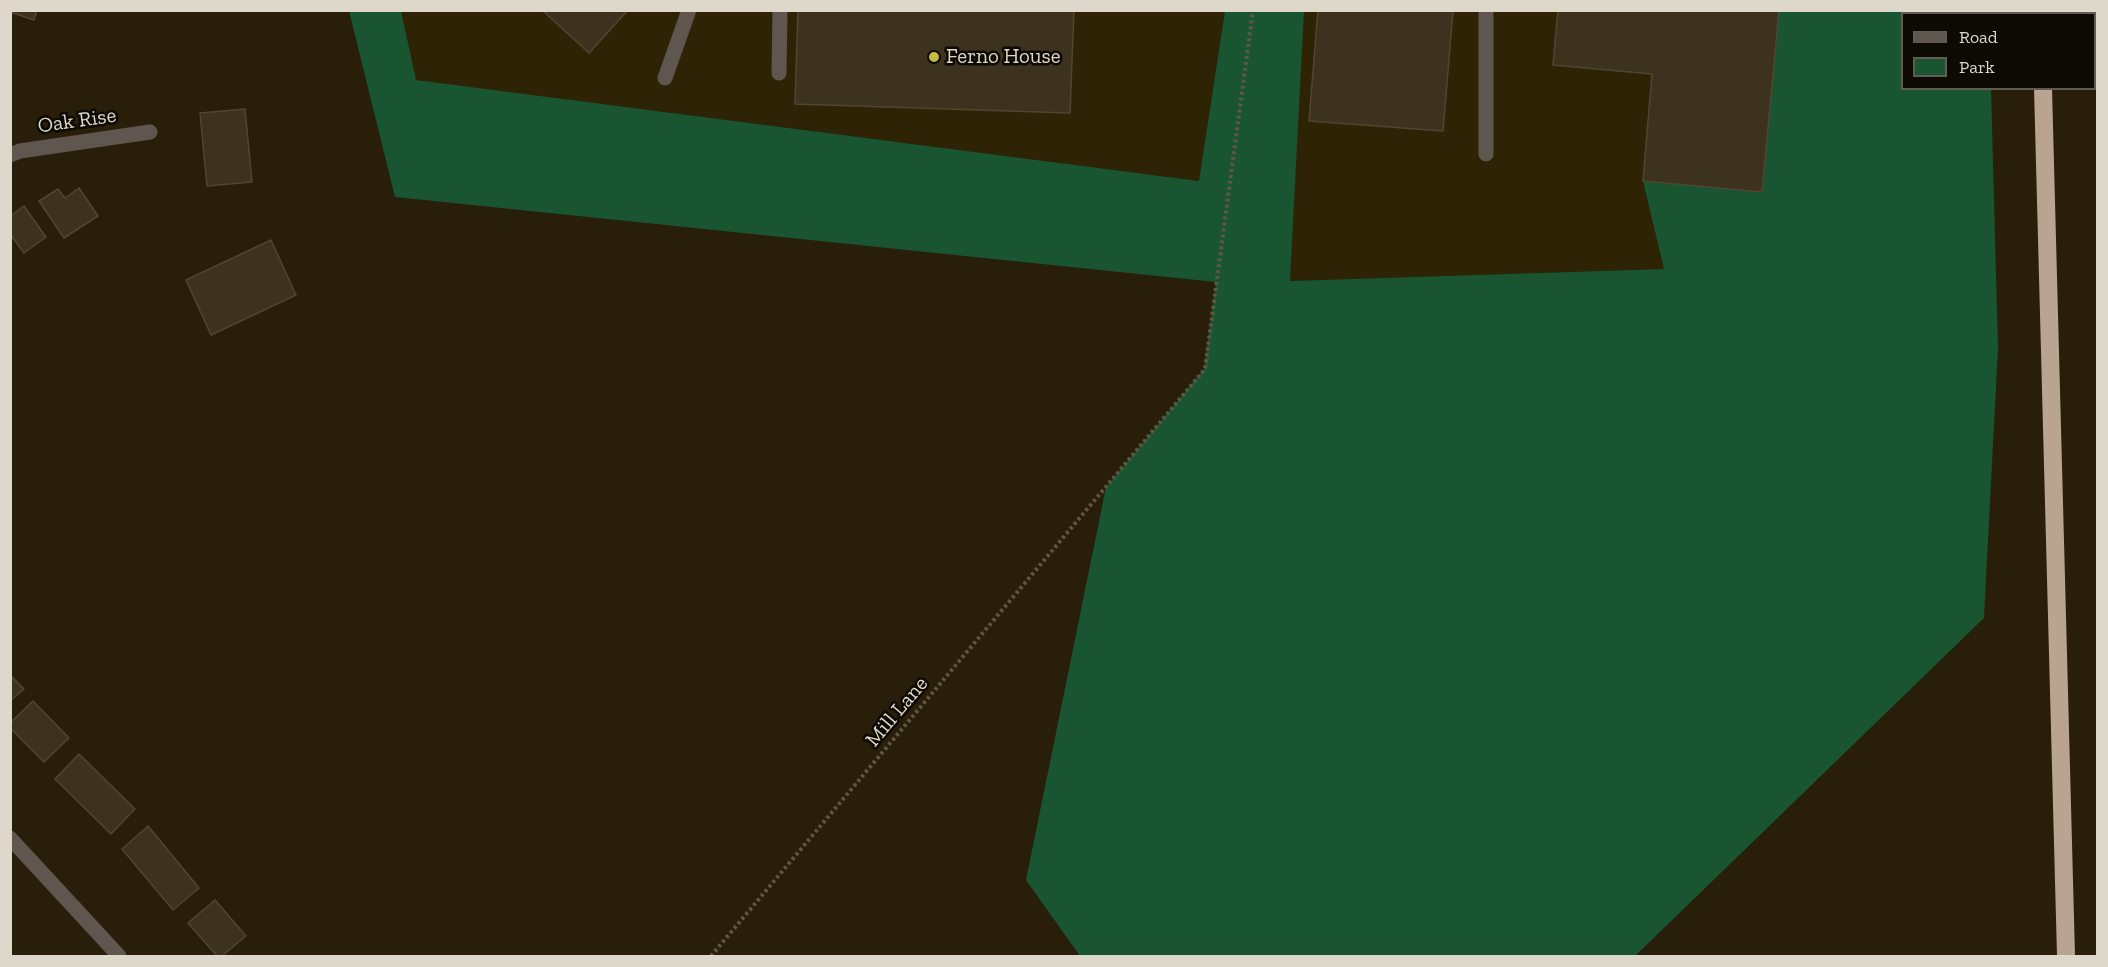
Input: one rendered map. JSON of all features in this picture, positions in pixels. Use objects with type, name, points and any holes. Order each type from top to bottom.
[{"type":"highway","points":[[2043,90],[2066,957]]},
{"type":"street","points":[[665,78],[689,10]]},
{"type":"street","points":[[779,73],[780,10]]},
{"type":"street","points":[[1486,10],[1486,154]]},
{"type":"street","name":"Oak Rise","points":[[10,155],[20,151],[150,132]]},
{"type":"street","points":[[10,838],[118,957]]},
{"type":"path","name":"Mill Lane","points":[[711,957],[1204,369],[1253,10]]},
{"type":"shaded area","points":[[401,11],[1225,11],[1200,181],[415,80]]},
{"type":"shaded area","points":[[1304,11],[1779,11],[1762,192],[1665,269],[1290,281]]},
{"type":"green space","points":[[349,11],[401,11],[416,80],[1199,181],[1225,11],[1304,11],[1290,281],[1664,269],[1643,181],[1762,191],[1779,11],[1989,11],[1901,12],[1901,90],[1991,90],[1998,348],[1984,618],[1635,956],[1080,956],[1026,880],[1106,487],[1204,369],[1216,282],[395,197]]},
{"type":"building","points":[[10,10],[37,10],[34,20],[10,12]]},
{"type":"building","points":[[542,10],[628,10],[589,53]]},
{"type":"building","name":"Ferno House","points":[[798,10],[1074,10],[1070,113],[795,104]]},
{"type":"building","points":[[1318,10],[1453,10],[1443,131],[1309,121]]},
{"type":"building","points":[[1558,10],[1779,10],[1762,192],[1643,181],[1652,74],[1553,65]]},
{"type":"building","points":[[245,109],[252,182],[207,186],[200,113]]},
{"type":"building","points":[[79,188],[98,216],[64,238],[39,201],[58,189],[65,198]]},
{"type":"building","points":[[24,206],[46,237],[24,253],[10,234],[10,216]]},
{"type":"building","points":[[271,240],[296,295],[211,335],[186,280]]},
{"type":"building","points":[[10,675],[24,689],[10,701]]},
{"type":"building","points":[[33,701],[69,738],[44,762],[10,728],[10,723]]},
{"type":"building","points":[[79,754],[135,809],[111,834],[55,779]]},
{"type":"building","points":[[148,826],[199,888],[173,910],[122,849]]},
{"type":"building","points":[[215,900],[246,936],[222,956],[217,956],[188,923]]},
{"type":"place","name":"Ferno House","points":[[934,57]]}]
